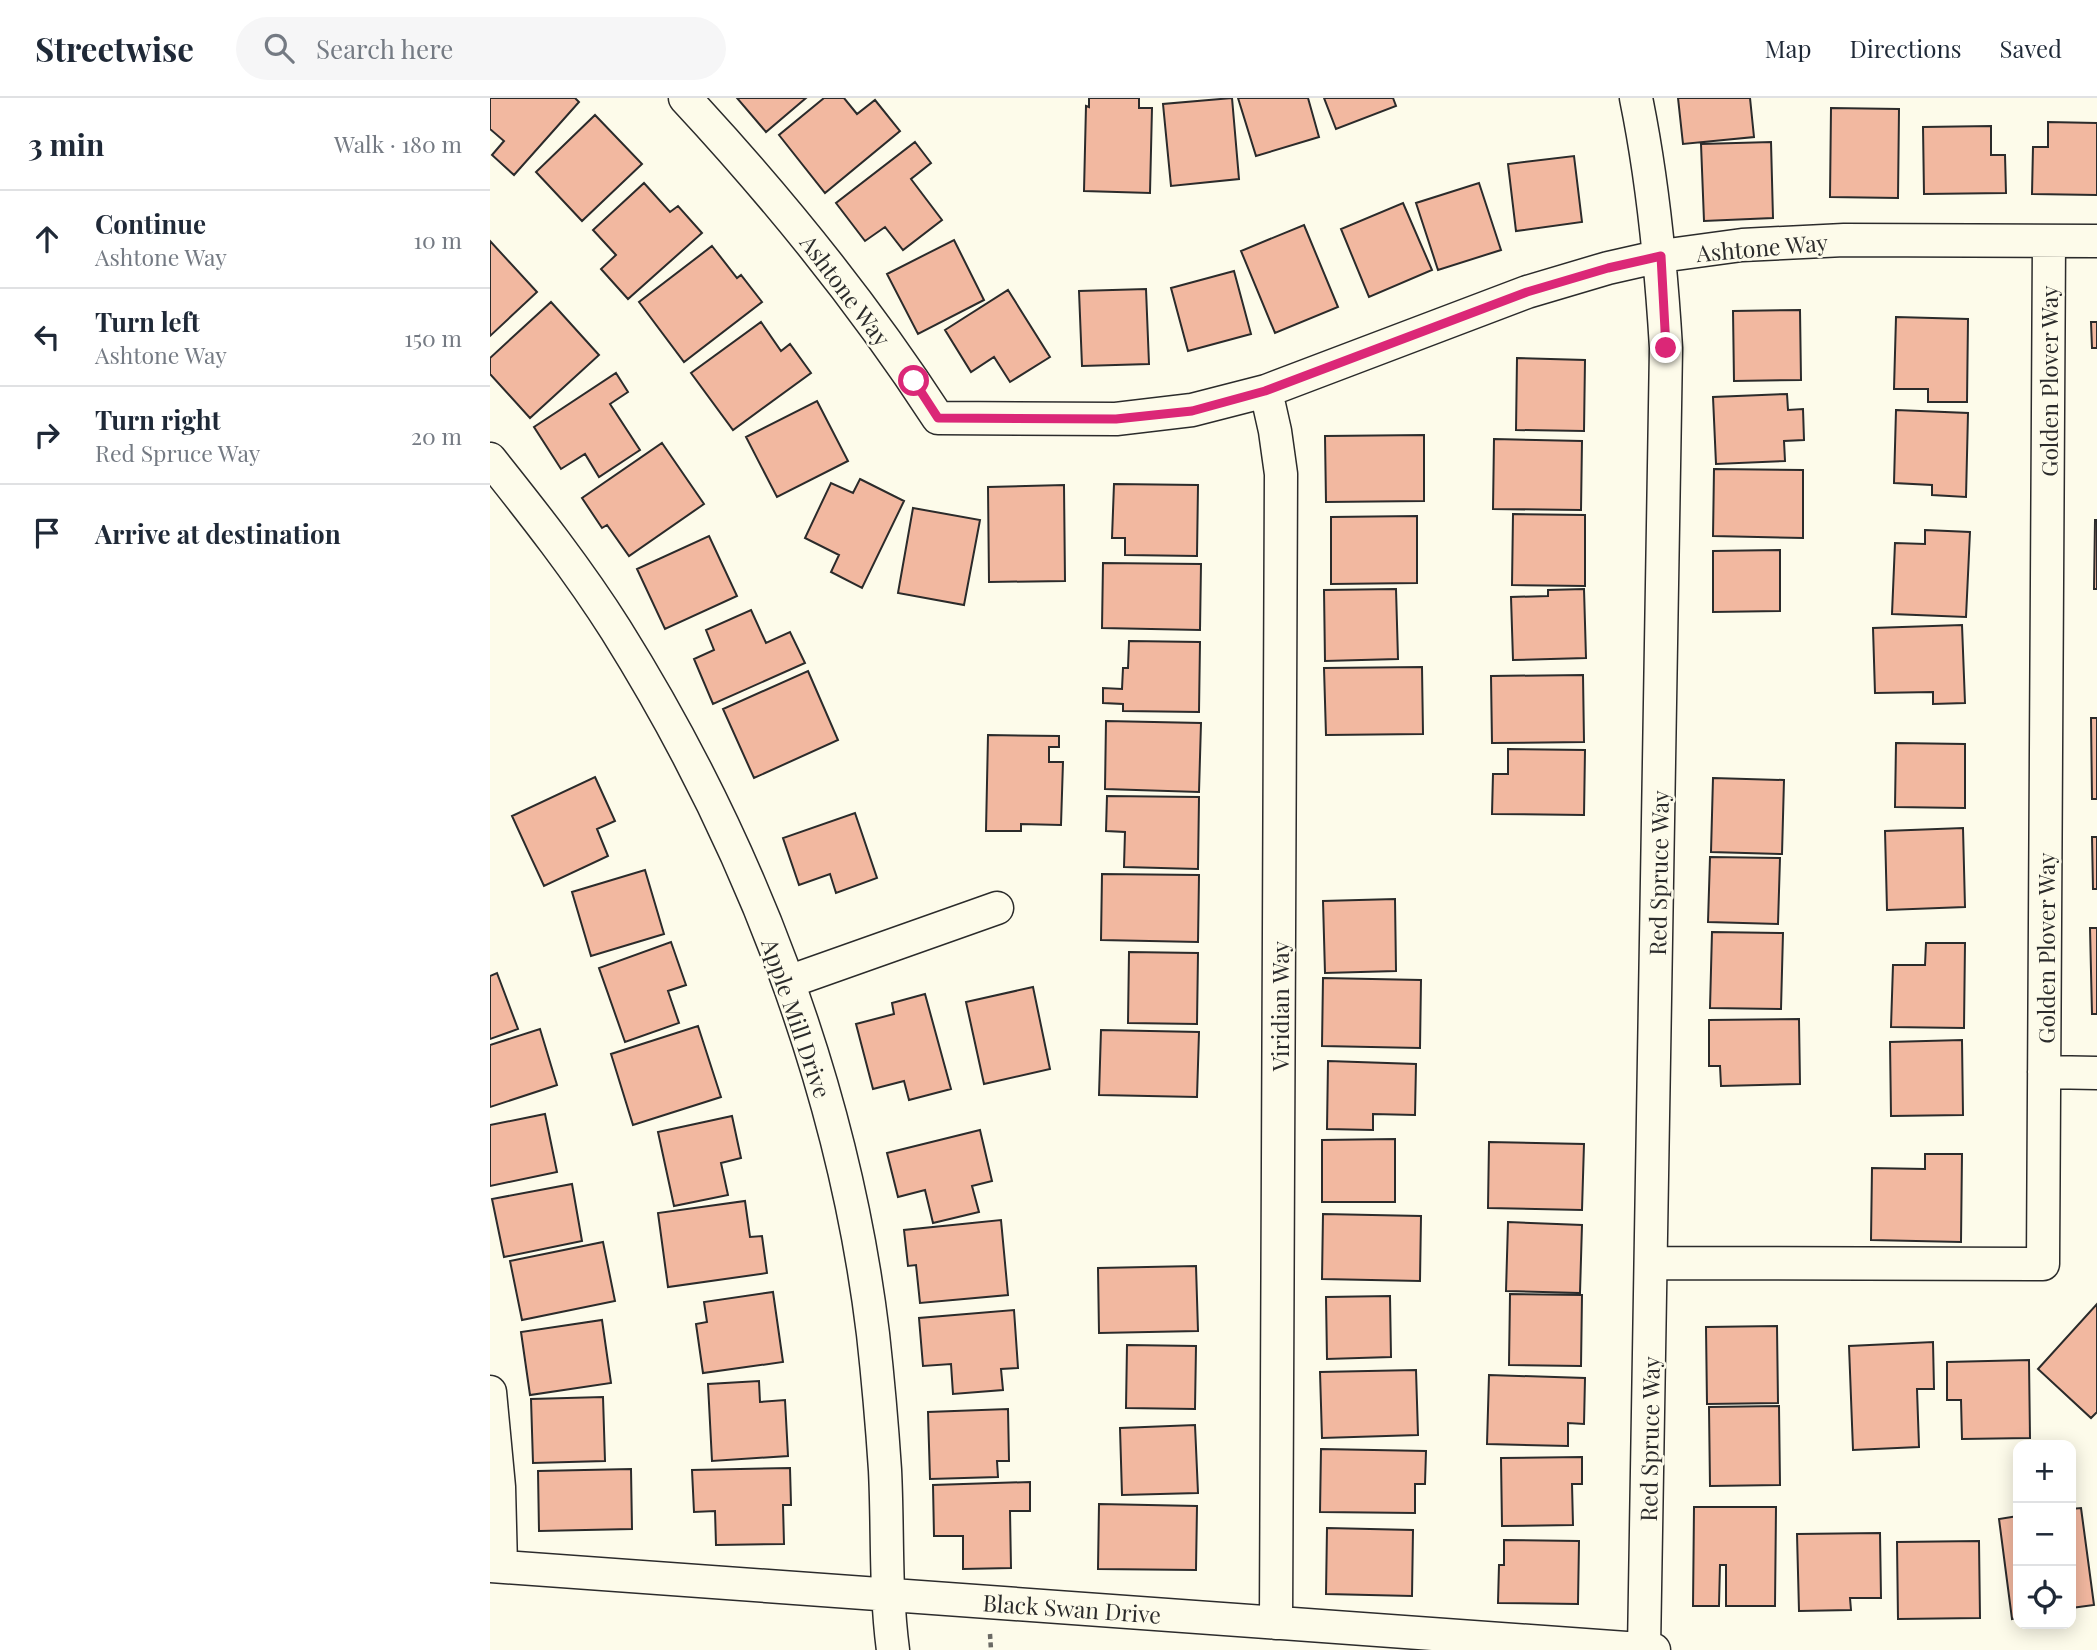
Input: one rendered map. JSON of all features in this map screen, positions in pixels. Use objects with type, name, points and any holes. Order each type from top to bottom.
[{"type":"street","name":"Ashtone Way","points":[[685,98],[749,167],[835,271],[938,418],[1116,419],[1192,411],[1265,391],[1527,292],[1608,268],[1661,256],[1742,245],[1844,240],[2097,241]]},
{"type":"street","name":"Red Spruce Way","points":[[1636,98],[1661,256],[1666,348],[1644,1649]]},
{"type":"street","name":"Golden Plover Way","points":[[1652,1263],[2043,1264],[2049,241]]},
{"type":"street","name":"Viridian Way","points":[[1265,391],[1275,431],[1281,474],[1276,1622]]},
{"type":"street","name":"Apple Mill Drive","points":[[490,459],[537,516],[615,628],[662,706],[725,828],[788,982],[816,1068],[840,1156],[859,1244],[873,1334],[885,1469],[887,1594],[893,1650]]},
{"type":"street","points":[[788,982],[997,908]]},
{"type":"street","points":[[2044,1072],[2097,1073]]},
{"type":"street","points":[[490,1392],[499,1487],[495,1566]]},
{"type":"street","name":"Black Swan Drive","points":[[495,1566],[1654,1650]]},
{"type":"building","points":[[490,98],[575,98],[579,102],[514,175],[492,155],[504,141],[490,129]]},
{"type":"building","points":[[737,98],[806,98],[766,132]]},
{"type":"building","points":[[824,98],[844,98],[857,114],[875,100],[900,131],[825,193],[779,135]]},
{"type":"building","points":[[1089,98],[1139,98],[1139,108],[1152,108],[1150,193],[1084,191],[1086,106],[1089,107]]},
{"type":"building","points":[[1232,98],[1239,179],[1171,186],[1163,104]]},
{"type":"building","points":[[1238,98],[1308,98],[1319,137],[1256,156]]},
{"type":"building","points":[[1324,98],[1393,98],[1396,106],[1336,129]]},
{"type":"building","points":[[1678,98],[1750,98],[1754,137],[1683,144]]},
{"type":"building","points":[[1831,108],[1899,109],[1898,198],[1830,197]]},
{"type":"building","points":[[595,115],[642,164],[582,221],[536,172]]},
{"type":"building","points":[[2048,122],[2097,123],[2097,195],[2032,194],[2033,147],[2048,147]]},
{"type":"building","points":[[1991,126],[1991,155],[2005,155],[2006,193],[1924,194],[1923,127]]},
{"type":"building","points":[[915,142],[931,163],[911,179],[942,220],[903,250],[885,227],[865,241],[836,203]]},
{"type":"building","points":[[1771,142],[1773,218],[1704,221],[1701,144]]},
{"type":"building","points":[[1574,156],[1582,222],[1516,231],[1508,164]]},
{"type":"building","points":[[644,183],[670,212],[678,206],[702,233],[628,299],[601,269],[616,255],[593,230]]},
{"type":"building","points":[[1479,183],[1501,250],[1438,270],[1416,203]]},
{"type":"building","points":[[1403,203],[1432,270],[1369,297],[1341,229]]},
{"type":"building","points":[[1304,225],[1338,307],[1275,333],[1241,251]]},
{"type":"building","points":[[954,240],[984,300],[918,334],[887,274]]},
{"type":"building","points":[[490,241],[537,292],[490,336]]},
{"type":"building","points":[[712,246],[737,278],[741,275],[762,302],[684,362],[639,302]]},
{"type":"building","points":[[1234,271],[1251,334],[1188,351],[1171,288]]},
{"type":"building","points":[[1146,289],[1149,364],[1082,366],[1079,291]]},
{"type":"building","points":[[1008,290],[1050,357],[1010,382],[994,357],[971,372],[945,330]]},
{"type":"building","points":[[551,302],[599,355],[530,418],[490,374],[490,358]]},
{"type":"building","points":[[1800,310],[1801,380],[1734,381],[1733,311]]},
{"type":"building","points":[[1896,317],[1968,319],[1967,402],[1928,402],[1928,389],[1894,389]]},
{"type":"building","points":[[761,322],[781,351],[790,344],[811,373],[733,430],[691,373]]},
{"type":"building","points":[[2091,322],[2097,322],[2097,348],[2092,348]]},
{"type":"building","points":[[1517,358],[1585,360],[1584,431],[1516,430]]},
{"type":"building","points":[[616,373],[628,392],[610,404],[640,450],[599,477],[585,454],[561,469],[534,427]]},
{"type":"building","points":[[1787,394],[1788,410],[1803,409],[1804,440],[1784,441],[1785,461],[1716,464],[1713,397]]},
{"type":"building","points":[[817,401],[848,461],[777,497],[746,437]]},
{"type":"building","points":[[1896,410],[1968,413],[1966,497],[1932,495],[1932,485],[1894,483]]},
{"type":"building","points":[[1424,435],[1424,501],[1326,502],[1325,436]]},
{"type":"building","points":[[1494,439],[1582,441],[1581,510],[1493,509]]},
{"type":"building","points":[[662,443],[704,504],[629,556],[607,525],[602,528],[582,498]]},
{"type":"building","points":[[1714,469],[1803,470],[1803,538],[1713,536]]},
{"type":"building","points":[[860,479],[904,501],[862,588],[831,572],[839,555],[805,538],[831,483],[853,493]]},
{"type":"building","points":[[1114,484],[1198,485],[1197,556],[1125,555],[1125,538],[1112,538]]},
{"type":"building","points":[[1064,485],[1065,581],[989,582],[988,487]]},
{"type":"building","points":[[913,508],[980,520],[964,605],[898,593]]},
{"type":"building","points":[[1513,514],[1585,515],[1585,586],[1512,585]]},
{"type":"building","points":[[1417,516],[1417,583],[1331,584],[1331,517]]},
{"type":"building","points":[[2097,520],[2097,589],[2094,589]]},
{"type":"building","points":[[1925,530],[1970,532],[1966,617],[1892,614],[1895,543],[1925,544]]},
{"type":"building","points":[[709,536],[737,596],[665,629],[637,569]]},
{"type":"building","points":[[1780,550],[1780,611],[1713,612],[1713,551]]},
{"type":"building","points":[[1103,563],[1201,564],[1200,630],[1102,628]]},
{"type":"building","points":[[1396,589],[1398,659],[1325,661],[1324,590]]},
{"type":"building","points":[[1584,589],[1586,658],[1513,660],[1511,597],[1548,596],[1548,590]]},
{"type":"building","points":[[751,610],[766,643],[790,632],[805,663],[713,704],[694,659],[714,650],[706,630]]},
{"type":"building","points":[[1962,625],[1965,703],[1933,704],[1933,692],[1875,693],[1873,628]]},
{"type":"building","points":[[1129,641],[1200,642],[1199,712],[1123,711],[1123,704],[1103,703],[1103,688],[1122,689],[1123,668],[1128,668]]},
{"type":"building","points":[[1422,667],[1423,734],[1326,735],[1324,668]]},
{"type":"building","points":[[808,671],[838,740],[754,778],[723,709]]},
{"type":"building","points":[[1583,675],[1584,742],[1492,743],[1491,676]]},
{"type":"building","points":[[2091,718],[2097,718],[2097,799],[2092,799]]},
{"type":"building","points":[[1106,721],[1201,723],[1199,792],[1105,789]]},
{"type":"building","points":[[988,735],[1059,736],[1059,747],[1049,747],[1049,762],[1063,762],[1061,825],[1021,824],[1021,831],[986,831]]},
{"type":"building","points":[[1896,743],[1965,744],[1965,808],[1895,807]]},
{"type":"building","points":[[1508,749],[1585,750],[1584,815],[1492,814],[1493,774],[1508,774]]},
{"type":"building","points":[[595,777],[615,821],[597,829],[608,856],[544,886],[512,816]]},
{"type":"building","points":[[1713,778],[1784,780],[1782,854],[1711,852]]},
{"type":"building","points":[[1107,796],[1199,797],[1198,869],[1124,867],[1125,832],[1106,831]]},
{"type":"building","points":[[855,813],[877,878],[836,893],[830,874],[799,885],[783,838]]},
{"type":"building","points":[[1963,828],[1965,907],[1887,910],[1885,831]]},
{"type":"building","points":[[2092,837],[2097,837],[2097,889],[2093,889]]},
{"type":"building","points":[[1710,857],[1780,858],[1778,924],[1708,922]]},
{"type":"building","points":[[645,870],[664,934],[591,956],[572,892]]},
{"type":"building","points":[[1102,874],[1199,875],[1198,942],[1101,940]]},
{"type":"building","points":[[1395,899],[1396,971],[1325,973],[1323,901]]},
{"type":"building","points":[[2090,928],[2097,928],[2097,1014],[2092,1014]]},
{"type":"building","points":[[1712,932],[1783,933],[1781,1009],[1710,1008]]},
{"type":"building","points":[[671,942],[686,985],[668,991],[679,1023],[625,1042],[599,968]]},
{"type":"building","points":[[1926,943],[1965,943],[1964,1028],[1891,1027],[1893,965],[1925,965]]},
{"type":"building","points":[[1129,952],[1198,953],[1197,1024],[1128,1023]]},
{"type":"building","points":[[497,973],[518,1029],[490,1039],[490,976]]},
{"type":"building","points":[[1323,978],[1421,980],[1420,1048],[1322,1046]]},
{"type":"building","points":[[1033,987],[1050,1069],[984,1084],[966,1002]]},
{"type":"building","points":[[925,994],[951,1089],[909,1100],[904,1081],[873,1089],[856,1024],[894,1014],[892,1003]]},
{"type":"building","points":[[1799,1019],[1800,1084],[1721,1086],[1720,1066],[1709,1066],[1709,1020]]},
{"type":"building","points":[[698,1026],[721,1097],[633,1125],[611,1054]]},
{"type":"building","points":[[540,1029],[557,1085],[490,1107],[490,1045]]},
{"type":"building","points":[[1101,1030],[1199,1032],[1197,1097],[1099,1095]]},
{"type":"building","points":[[1962,1040],[1963,1115],[1891,1116],[1890,1042]]},
{"type":"building","points":[[1328,1061],[1416,1064],[1415,1115],[1373,1114],[1373,1130],[1327,1129]]},
{"type":"building","points":[[545,1114],[557,1172],[490,1186],[490,1125]]},
{"type":"building","points":[[732,1116],[741,1158],[721,1163],[728,1195],[674,1206],[658,1132]]},
{"type":"building","points":[[980,1130],[992,1181],[972,1186],[979,1212],[933,1223],[925,1190],[898,1197],[887,1153]]},
{"type":"building","points":[[1395,1139],[1395,1202],[1322,1202],[1322,1140]]},
{"type":"building","points":[[1489,1142],[1584,1144],[1582,1210],[1488,1208]]},
{"type":"building","points":[[1925,1154],[1962,1154],[1961,1242],[1871,1240],[1872,1168],[1925,1169]]},
{"type":"building","points":[[572,1184],[582,1241],[504,1257],[492,1199]]},
{"type":"building","points":[[745,1201],[750,1237],[762,1236],[767,1273],[668,1287],[658,1213]]},
{"type":"building","points":[[1323,1214],[1421,1216],[1420,1281],[1322,1279]]},
{"type":"building","points":[[1001,1220],[1008,1295],[920,1303],[916,1265],[908,1266],[904,1230]]},
{"type":"building","points":[[1508,1222],[1582,1225],[1580,1293],[1506,1291]]},
{"type":"building","points":[[603,1242],[615,1301],[522,1320],[510,1261]]},
{"type":"building","points":[[1196,1266],[1198,1331],[1099,1333],[1098,1268]]},
{"type":"building","points":[[773,1292],[783,1362],[703,1373],[696,1324],[707,1322],[704,1302]]},
{"type":"building","points":[[1510,1294],[1582,1295],[1581,1366],[1509,1365]]},
{"type":"building","points":[[1390,1296],[1391,1357],[1327,1359],[1326,1297]]},
{"type":"building","points":[[2097,1304],[2097,1412],[2091,1418],[2038,1369]]},
{"type":"building","points":[[1014,1310],[1018,1368],[1001,1369],[1003,1390],[953,1394],[951,1364],[923,1366],[919,1318]]},
{"type":"building","points":[[602,1320],[611,1383],[530,1395],[521,1332]]},
{"type":"building","points":[[1777,1326],[1778,1403],[1707,1404],[1706,1327]]},
{"type":"building","points":[[1933,1342],[1934,1389],[1917,1389],[1919,1447],[1853,1450],[1849,1346]]},
{"type":"building","points":[[1127,1345],[1196,1346],[1195,1409],[1126,1408]]},
{"type":"building","points":[[2029,1360],[2030,1438],[1962,1439],[1961,1400],[1947,1400],[1947,1362]]},
{"type":"building","points":[[1416,1370],[1418,1435],[1322,1438],[1320,1372]]},
{"type":"building","points":[[1489,1375],[1585,1378],[1584,1424],[1568,1423],[1568,1446],[1487,1444]]},
{"type":"building","points":[[759,1381],[760,1402],[785,1400],[788,1456],[712,1461],[708,1384]]},
{"type":"building","points":[[603,1397],[605,1461],[533,1463],[531,1399]]},
{"type":"building","points":[[1779,1406],[1780,1485],[1710,1486],[1709,1407]]},
{"type":"building","points":[[1008,1409],[1009,1461],[997,1461],[998,1477],[930,1479],[928,1412]]},
{"type":"building","points":[[1195,1425],[1198,1493],[1122,1495],[1120,1428]]},
{"type":"building","points":[[1321,1449],[1426,1451],[1425,1484],[1415,1484],[1415,1513],[1320,1512]]},
{"type":"building","points":[[1582,1457],[1582,1484],[1572,1484],[1573,1525],[1502,1526],[1501,1458]]},
{"type":"building","points":[[790,1468],[791,1505],[783,1505],[784,1544],[716,1545],[715,1511],[694,1512],[692,1470]]},
{"type":"building","points":[[631,1469],[632,1529],[539,1531],[538,1471]]},
{"type":"building","points":[[1030,1482],[1030,1511],[1010,1511],[1011,1568],[963,1569],[963,1536],[934,1536],[933,1485]]},
{"type":"building","points":[[1099,1504],[1197,1506],[1196,1570],[1098,1569]]},
{"type":"building","points":[[1694,1507],[1776,1507],[1775,1606],[1726,1606],[1726,1565],[1720,1565],[1719,1606],[1693,1606]]},
{"type":"building","points":[[2076,1508],[2081,1508],[2094,1605],[2076,1607],[2076,1566]]},
{"type":"building","points":[[2013,1517],[2012,1619],[1999,1519]]},
{"type":"building","points":[[1327,1528],[1413,1530],[1412,1596],[1326,1594]]},
{"type":"building","points":[[1880,1533],[1881,1598],[1850,1598],[1851,1610],[1799,1611],[1797,1534]]},
{"type":"building","points":[[1504,1540],[1579,1541],[1578,1604],[1498,1603],[1499,1565],[1504,1565]]},
{"type":"building","points":[[1979,1541],[1980,1618],[1898,1619],[1897,1542]]},
{"type":"route","points":[[914,381],[938,418],[1116,419],[1192,411],[1265,391],[1527,292],[1608,268],[1661,256],[1666,348]]}]
